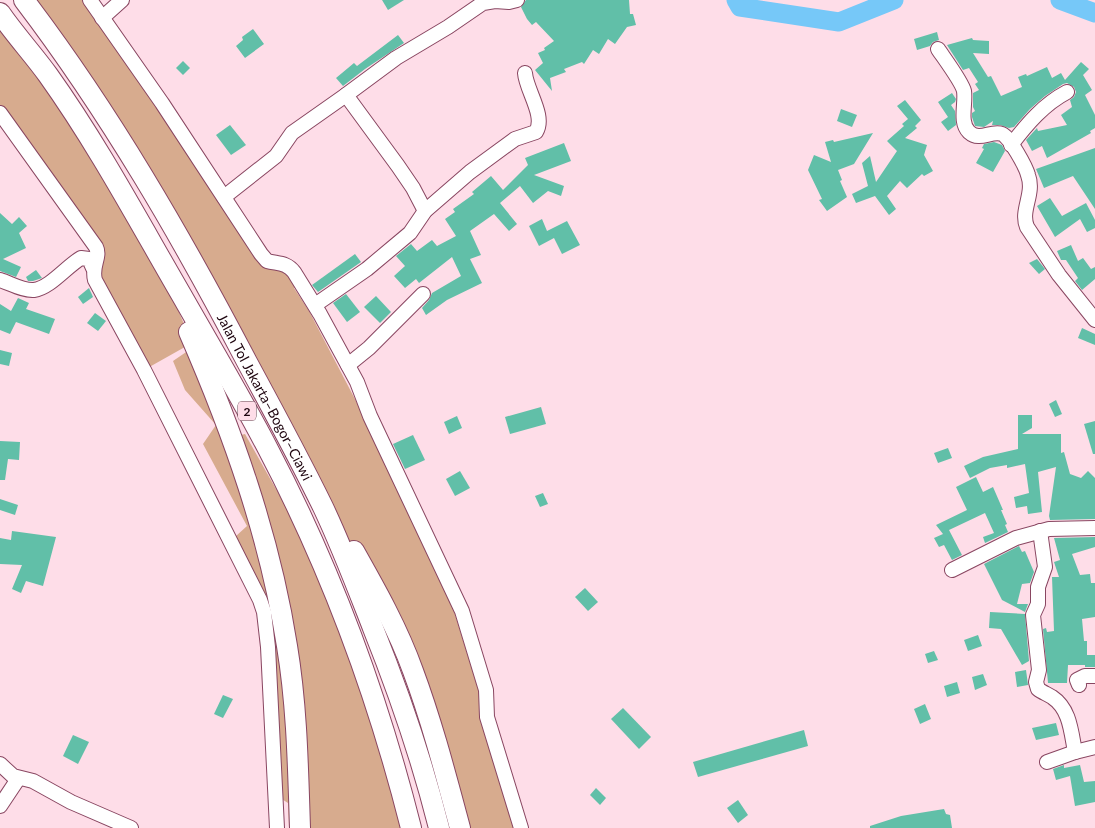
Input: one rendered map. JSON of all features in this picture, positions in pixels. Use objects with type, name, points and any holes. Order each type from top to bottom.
[{"type":"highway","name":"Jalan Tol Jakarta–Bogor–Ciawi","points":[[24,0],[86,85],[154,193],[228,323],[306,473],[349,565],[384,657],[414,743],[439,828]]},
{"type":"highway","name":"Jalan Tol Jakarta–Bogor–Ciawi","points":[[0,13],[48,75],[125,196],[268,448],[308,530],[339,601],[367,677],[411,828]]},
{"type":"highway","points":[[125,196],[162,272],[210,380],[251,492],[274,578],[290,661],[295,713],[300,828]]},
{"type":"highway","points":[[306,473],[369,578],[400,640],[425,705],[460,828]]},
{"type":"street","points":[[90,0],[162,103],[264,259],[269,262],[283,263],[290,266],[315,305],[348,365],[462,611],[486,690],[487,717],[521,828]]},
{"type":"street","points":[[102,18],[122,0]]},
{"type":"street","points":[[224,197],[276,156],[292,133],[346,96],[396,58],[448,27],[478,6],[488,2],[517,0]]},
{"type":"street","points":[[938,49],[964,91],[964,124],[968,131],[980,136],[1005,135],[1023,163],[1031,192],[1024,218],[1027,227],[1059,275],[1095,320]]},
{"type":"street","points":[[315,305],[367,269],[410,233],[424,211],[470,172],[515,139],[532,134],[538,130],[538,118],[534,100],[525,73]]},
{"type":"street","points":[[1011,145],[1025,126],[1040,111],[1057,97],[1067,92]]},
{"type":"street","points":[[346,96],[413,188],[424,211]]},
{"type":"street","points":[[0,113],[96,247],[98,254],[93,268]]},
{"type":"street","points":[[0,280],[34,290],[57,276],[80,258],[89,259],[98,287],[144,370],[262,606],[268,647],[277,828]]},
{"type":"street","points":[[348,365],[369,348],[423,294]]},
{"type":"street","points":[[952,570],[1016,538],[1058,528],[1095,528]]},
{"type":"street","points":[[1040,531],[1045,567],[1038,587],[1038,604],[1033,615],[1039,670],[1036,682],[1038,688],[1064,708],[1075,752]]},
{"type":"street","points":[[1079,686],[1078,680],[1080,678],[1095,676]]},
{"type":"street","points":[[1047,762],[1095,747]]},
{"type":"street","points":[[0,764],[7,772],[18,779],[34,782],[71,802],[131,828]]},
{"type":"street","points":[[0,806],[18,779]]},
{"type":"shaded area","points":[[24,0],[90,0],[269,262],[303,285],[294,288],[309,311],[356,401],[453,608],[521,828],[460,828],[425,705],[245,357]]},
{"type":"shaded area","points":[[0,14],[162,272],[192,343],[144,370],[95,280],[98,254],[0,113]]},
{"type":"shaded area","points":[[195,346],[232,437],[245,434],[339,601],[411,828],[289,828],[288,803],[277,796],[266,617],[236,536],[247,526],[203,444],[216,425],[185,390],[173,361]]},
{"type":"building","points":[[382,0],[404,0],[388,10]]},
{"type":"building","points":[[526,0],[629,0],[630,14],[633,14],[636,25],[627,27],[615,44],[608,39],[599,54],[593,50],[584,64],[582,62],[564,69],[566,72],[550,78],[552,91],[535,70],[543,63],[538,53],[545,50],[544,48],[554,41],[536,22],[532,25],[527,19],[521,7]]},
{"type":"building","points":[[253,29],[264,44],[245,58],[236,46],[243,40],[242,37]]},
{"type":"building","points":[[937,32],[939,40],[933,42],[930,46],[917,50],[914,39]]},
{"type":"building","points":[[398,35],[404,43],[343,86],[336,78],[354,63],[357,66]]},
{"type":"building","points":[[972,38],[973,40],[989,41],[989,54],[973,53],[988,77],[991,76],[1001,96],[1022,87],[1018,77],[1026,74],[1027,76],[1047,67],[1052,78],[1061,73],[1065,80],[1081,62],[1089,69],[1083,75],[1092,90],[1085,95],[1095,115],[1095,128],[1090,131],[1091,133],[1047,158],[1042,146],[1032,151],[1026,140],[1037,128],[1038,131],[1067,125],[1061,115],[1072,107],[1070,100],[1076,92],[1074,87],[1067,83],[1045,96],[1014,127],[992,125],[993,121],[984,127],[975,126],[972,117],[972,113],[975,111],[973,107],[973,93],[979,90],[975,84],[978,82],[969,68],[963,70],[947,45]]},
{"type":"building","points":[[183,61],[190,68],[183,75],[176,68]]},
{"type":"building","points":[[952,93],[956,99],[951,105],[955,111],[956,125],[948,131],[941,122],[948,117],[938,102]]},
{"type":"building","points":[[905,100],[921,120],[915,126],[917,128],[905,138],[927,145],[924,155],[933,171],[924,176],[922,174],[907,188],[900,181],[887,196],[896,209],[889,215],[875,196],[856,203],[852,194],[868,186],[862,163],[870,156],[876,182],[897,151],[887,141],[904,126],[902,124],[908,119],[897,106]]},
{"type":"building","points":[[841,109],[857,115],[852,127],[837,121]]},
{"type":"building","points":[[230,125],[246,145],[231,155],[216,135]]},
{"type":"building","points":[[873,133],[854,164],[838,170],[842,180],[840,181],[847,197],[827,211],[819,200],[822,199],[808,170],[814,155],[831,162],[825,142],[833,140],[834,142]]},
{"type":"building","points":[[994,142],[1002,145],[1005,151],[993,172],[976,163],[984,149],[982,148],[984,144]]},
{"type":"building","points":[[564,143],[571,161],[534,175],[564,186],[561,196],[548,191],[533,203],[520,186],[500,203],[517,224],[509,231],[494,214],[470,231],[481,255],[470,259],[482,283],[447,300],[426,315],[422,308],[432,293],[461,276],[452,257],[419,283],[416,279],[405,288],[394,276],[405,266],[396,256],[411,244],[417,251],[432,240],[437,246],[456,236],[445,219],[455,212],[453,209],[474,194],[472,192],[491,176],[503,190],[528,165],[525,158]]},
{"type":"building","points":[[1095,148],[1095,209],[1073,176],[1044,188],[1036,169]]},
{"type":"building","points":[[1050,198],[1062,216],[1086,203],[1095,220],[1095,228],[1087,232],[1080,219],[1055,237],[1037,206]]},
{"type":"building","points":[[0,213],[12,224],[19,217],[27,226],[19,233],[26,248],[3,259],[21,267],[16,277],[0,271]]},
{"type":"building","points":[[542,219],[547,231],[567,221],[580,245],[562,254],[554,238],[539,246],[529,226]]},
{"type":"building","points":[[1071,245],[1078,261],[1083,258],[1091,269],[1095,267],[1095,279],[1082,290],[1075,281],[1078,278],[1066,260],[1061,260],[1057,251]]},
{"type":"building","points":[[355,254],[361,262],[318,292],[312,285]]},
{"type":"building","points":[[1037,259],[1045,269],[1039,274],[1029,263]]},
{"type":"building","points":[[36,270],[42,278],[28,281],[26,277]]},
{"type":"building","points":[[89,288],[93,297],[83,304],[78,297]]},
{"type":"building","points":[[346,294],[360,312],[347,322],[333,303]]},
{"type":"building","points":[[376,296],[391,312],[380,323],[364,307]]},
{"type":"building","points":[[18,298],[29,303],[26,309],[55,319],[49,334],[16,322],[10,334],[0,330],[0,304],[11,311]]},
{"type":"building","points":[[95,313],[106,321],[98,331],[87,323]]},
{"type":"building","points":[[1082,328],[1095,334],[1095,345],[1078,338]]},
{"type":"building","points":[[0,350],[12,353],[9,366],[0,364]]},
{"type":"building","points":[[1056,400],[1062,414],[1055,417],[1049,404]]},
{"type":"building","points":[[541,407],[546,424],[510,434],[505,417]]},
{"type":"building","points":[[1018,415],[1032,415],[1032,428],[1022,434],[1061,434],[1061,453],[1064,452],[1070,474],[1081,478],[1088,471],[1095,478],[1095,519],[1050,520],[1056,467],[1038,472],[1042,512],[1028,514],[1027,506],[1016,508],[1014,497],[1029,493],[1025,464],[1007,468],[1007,465],[990,468],[970,478],[964,466],[983,457],[1018,449]]},
{"type":"building","points":[[457,416],[462,428],[449,434],[444,422]]},
{"type":"building","points":[[1095,421],[1095,454],[1093,454],[1084,424]]},
{"type":"building","points":[[413,435],[425,460],[405,469],[393,444]]},
{"type":"building","points":[[0,441],[20,442],[19,460],[8,459],[5,480],[0,480]]},
{"type":"building","points":[[948,448],[952,458],[938,463],[934,453]]},
{"type":"building","points":[[460,471],[470,488],[455,496],[446,479]]},
{"type":"building","points":[[976,477],[983,492],[993,487],[1003,510],[1001,510],[1008,532],[985,543],[983,537],[994,533],[985,513],[949,530],[962,555],[952,560],[944,545],[939,547],[934,538],[943,534],[936,525],[967,510],[956,487]]},
{"type":"building","points":[[543,493],[548,504],[540,507],[535,496]]},
{"type":"building","points":[[0,499],[18,505],[15,515],[0,510]]},
{"type":"building","points":[[12,531],[56,537],[43,586],[26,581],[21,593],[12,589],[22,565],[0,564],[0,538],[11,540]]},
{"type":"building","points":[[1095,537],[1095,547],[1072,554],[1080,575],[1090,574],[1091,583],[1095,583],[1095,617],[1082,619],[1084,641],[1087,641],[1087,655],[1095,655],[1095,667],[1068,665],[1067,683],[1048,683],[1043,629],[1046,628],[1047,632],[1054,631],[1052,577],[1059,577],[1054,562],[1060,560],[1054,538]]},
{"type":"building","points":[[1019,546],[1022,552],[1025,551],[1034,572],[1030,583],[1022,584],[1017,604],[1028,604],[1025,612],[1002,600],[984,564]]},
{"type":"building","points":[[585,588],[598,602],[588,611],[575,597]]},
{"type":"building","points":[[990,612],[1025,614],[1029,661],[1022,665],[1001,629],[989,628]]},
{"type":"building","points":[[978,635],[982,646],[968,651],[964,640]]},
{"type":"building","points":[[934,651],[938,660],[928,663],[925,654]]},
{"type":"building","points":[[1026,670],[1028,685],[1017,687],[1015,672]]},
{"type":"building","points":[[983,674],[987,685],[975,690],[972,677]]},
{"type":"building","points":[[957,682],[960,693],[947,697],[944,686]]},
{"type":"building","points":[[223,695],[233,699],[223,718],[214,714]]},
{"type":"building","points":[[925,704],[931,719],[920,724],[914,709]]},
{"type":"building","points":[[623,708],[651,737],[639,749],[611,719]]},
{"type":"building","points":[[1056,723],[1059,735],[1036,740],[1032,728]]},
{"type":"building","points":[[804,730],[808,746],[698,777],[693,762]]},
{"type":"building","points":[[73,735],[89,742],[78,764],[63,756]]},
{"type":"building","points":[[1064,765],[1064,768],[1080,765],[1084,782],[1095,781],[1095,802],[1075,806],[1070,776],[1056,780],[1053,769]]},
{"type":"building","points":[[596,788],[606,798],[600,805],[590,795]]},
{"type":"building","points":[[738,800],[748,815],[738,823],[727,808]]},
{"type":"building","points":[[944,809],[946,814],[950,815],[952,828],[870,828],[870,826],[901,816]]},
{"type":"waterway","points":[[736,0],[740,7],[839,22],[894,0]]},
{"type":"waterway","points":[[1060,0],[1095,13]]}]
